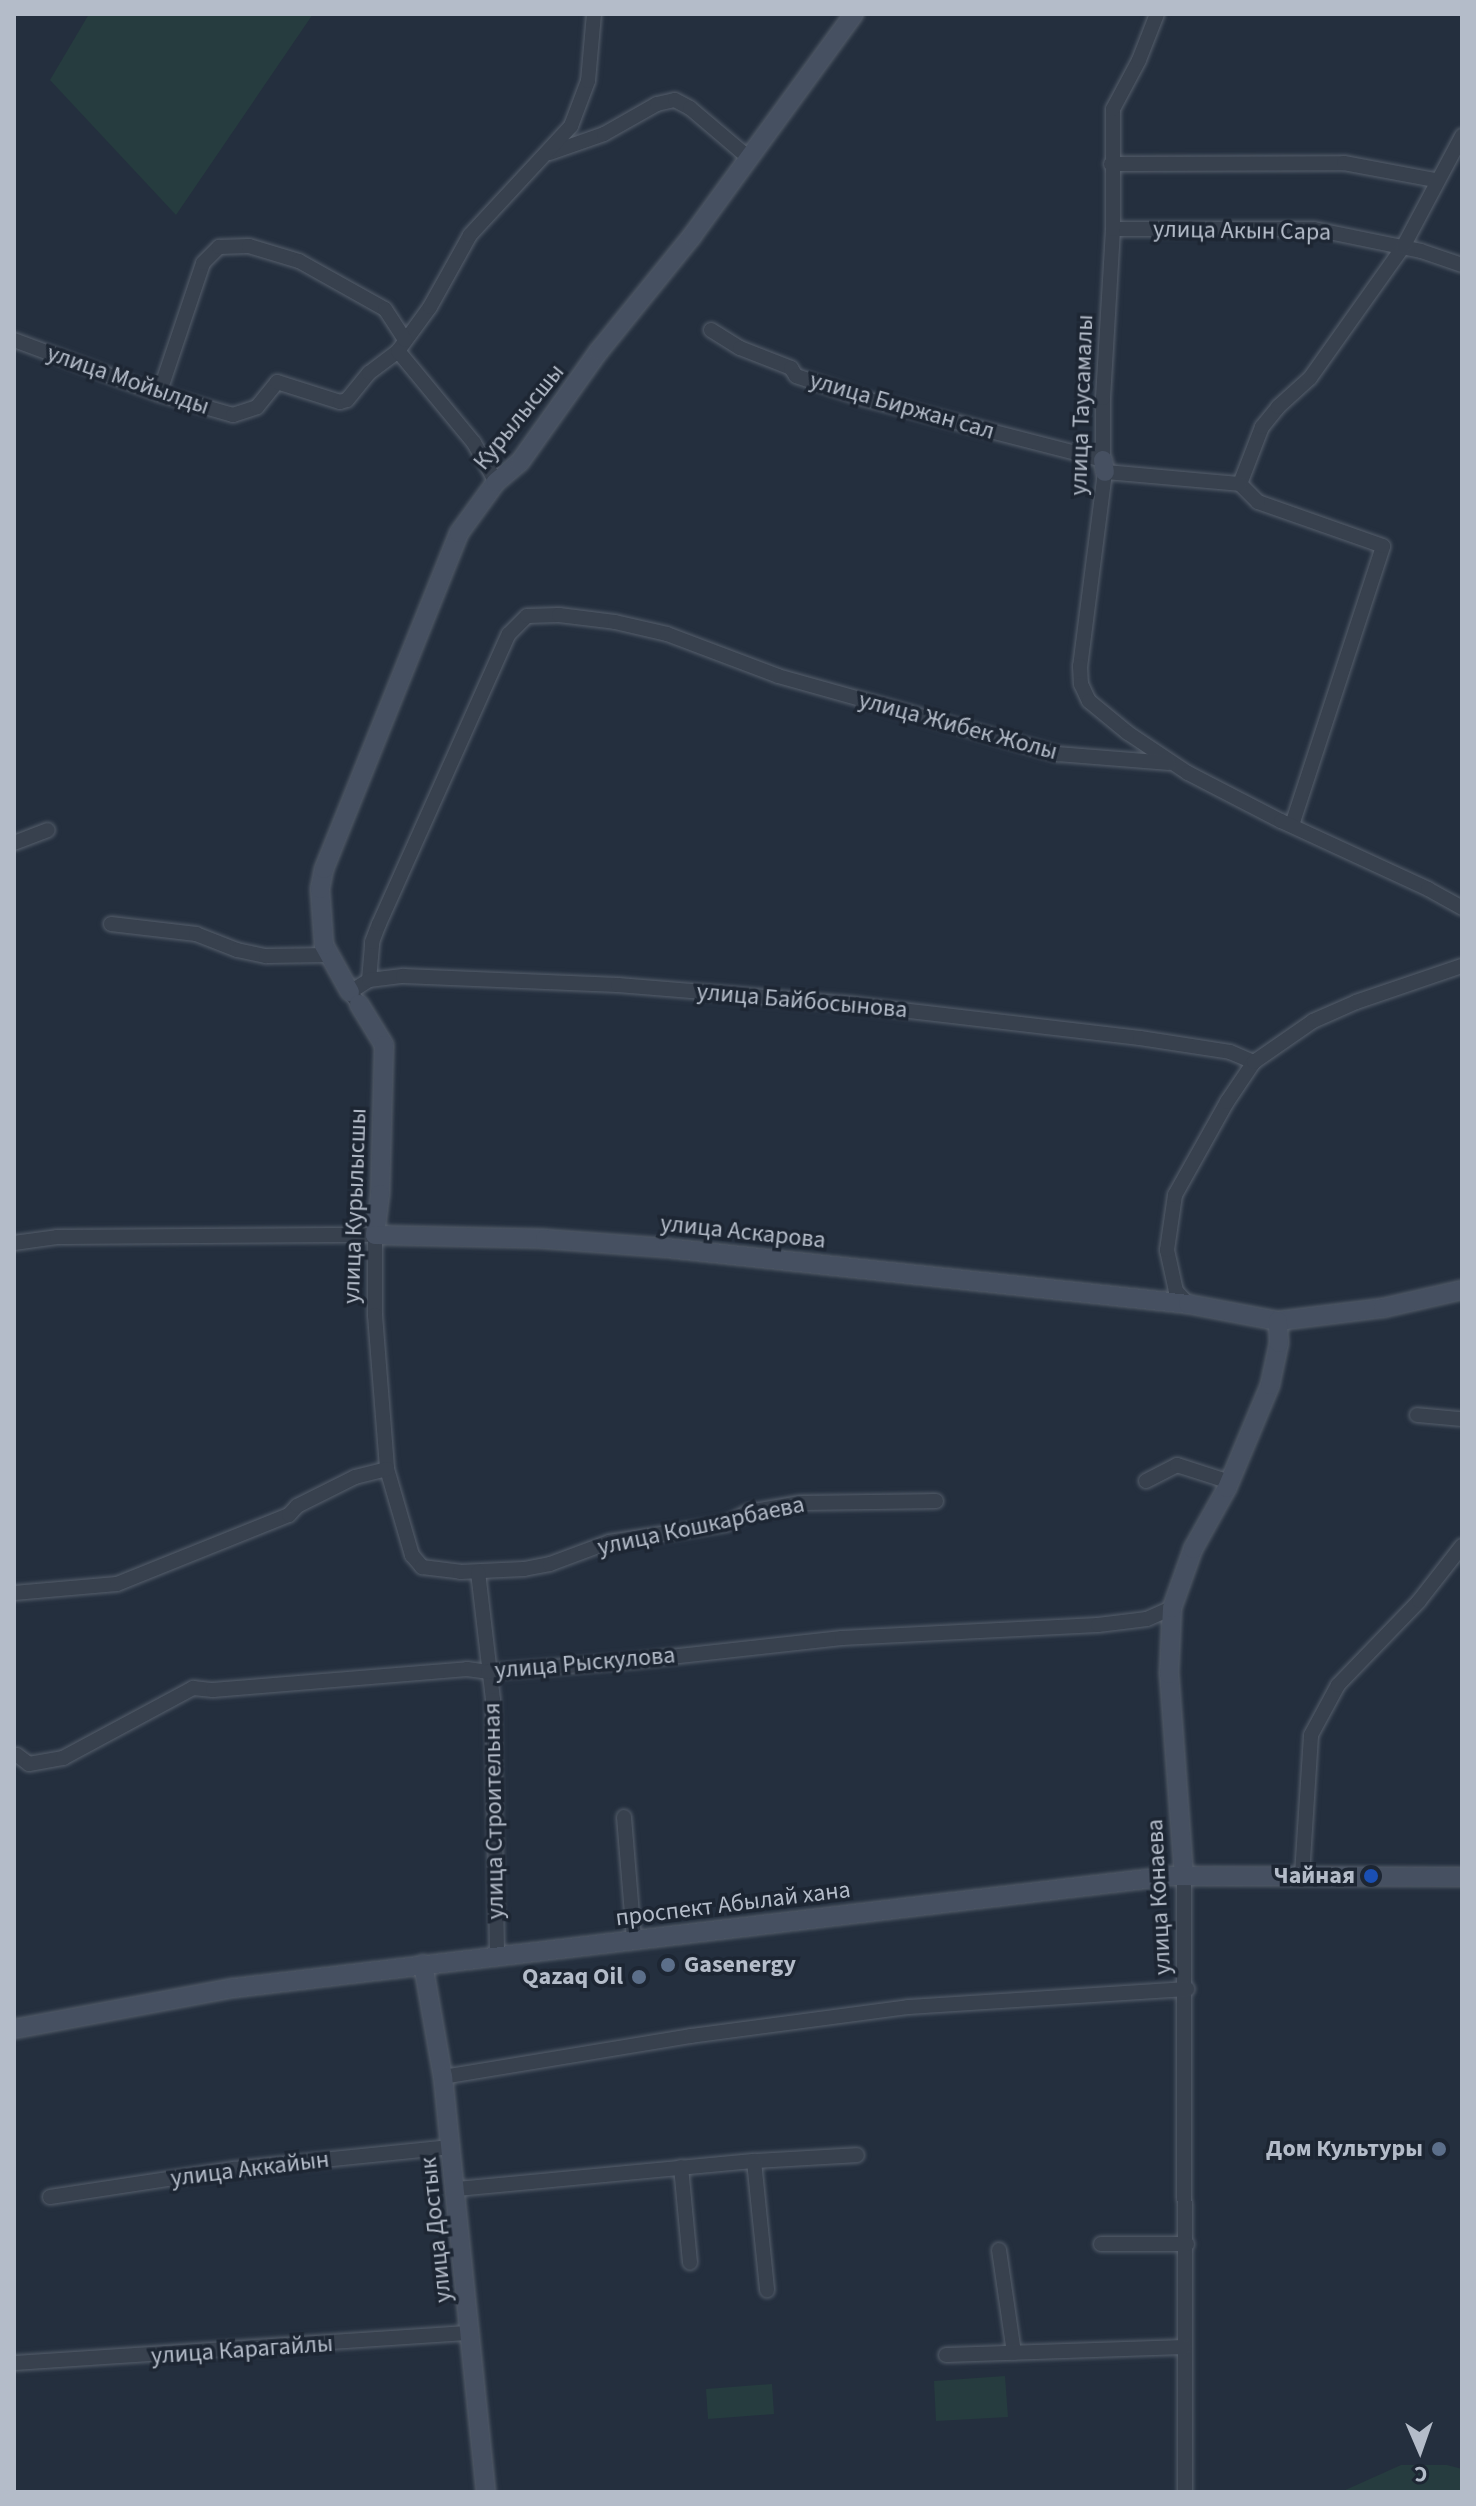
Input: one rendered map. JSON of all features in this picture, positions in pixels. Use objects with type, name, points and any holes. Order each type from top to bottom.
[{"type":"street","points":[[402,346],[430,307],[470,235],[571,126],[588,81],[594,14]]},
{"type":"street","name":"Курылысшы","points":[[321,904],[324,869],[459,533],[496,482],[520,462],[599,351],[639,306],[854,14]]},
{"type":"street","name":"улица Таусамалы","points":[[1157,14],[1139,60],[1113,109],[1113,229],[1103,398],[1104,466],[1080,666],[1081,684],[1089,701],[1172,763]]},
{"type":"street","points":[[548,154],[604,134],[657,104],[675,100],[690,108],[749,158]]},
{"type":"street","points":[[1292,825],[1383,546],[1258,502],[1240,484],[1262,427],[1310,378],[1403,247],[1435,180],[1462,136]]},
{"type":"street","points":[[1111,164],[1344,163],[1435,180]]},
{"type":"street","name":"улица Акын Сара","points":[[1113,229],[1314,229],[1403,247],[1462,265]]},
{"type":"street","points":[[159,394],[203,263],[219,247],[249,246],[299,261],[385,309],[402,346],[474,443],[496,482]]},
{"type":"street","name":"улица Биржан сал","points":[[711,330],[740,348],[791,368],[796,376],[862,398],[1104,466],[1240,484]]},
{"type":"street","name":"улица Мойылды","points":[[14,340],[159,394],[233,415],[257,407],[277,382],[340,402],[352,396],[369,373],[402,346]]},
{"type":"street","name":"улица Жибек Жолы","points":[[369,980],[372,942],[379,924],[509,634],[527,616],[559,615],[615,622],[667,634],[778,676],[1058,754],[1172,763],[1462,908]]},
{"type":"street","points":[[14,843],[48,830]]},
{"type":"street","name":"улица Курылысшы","points":[[321,904],[320,923],[329,955],[384,1045],[380,1194],[375,1235],[375,1315],[387,1469],[412,1555],[422,1567]]},
{"type":"street","points":[[111,924],[196,934],[237,950],[266,956],[329,955]]},
{"type":"street","points":[[1188,1304],[1176,1291],[1167,1250],[1175,1195],[1220,1113],[1254,1062],[1313,1021],[1356,1002],[1462,966]]},
{"type":"street","name":"улица Байбосынова","points":[[355,998],[369,980],[403,976],[470,977],[836,1002],[1140,1038],[1230,1052],[1254,1062]]},
{"type":"street","name":"улица Аскарова","points":[[14,1243],[57,1237],[375,1235],[545,1239],[667,1248],[1188,1304],[1278,1321],[1337,1316],[1462,1290]]},
{"type":"street","name":"улица Конаева","points":[[1185,2492],[1187,1989],[1184,1876],[1169,1674],[1172,1608],[1193,1549],[1230,1482],[1270,1385],[1279,1343],[1278,1321]]},
{"type":"street","points":[[1417,1415],[1460,1417]]},
{"type":"street","points":[[1146,1481],[1177,1465],[1230,1482]]},
{"type":"street","points":[[14,1593],[117,1584],[289,1515],[297,1506],[355,1477],[387,1469]]},
{"type":"street","name":"улица Кошкарбаева","points":[[422,1567],[478,1572],[550,1564],[609,1542],[726,1524],[749,1512],[800,1503],[936,1501]]},
{"type":"street","points":[[1302,1875],[1311,1735],[1338,1685],[1419,1601],[1462,1546]]},
{"type":"street","name":"улица Строительная","points":[[478,1572],[493,1700],[497,1955]]},
{"type":"street","name":"улица Рыскулова","points":[[17,1755],[29,1764],[63,1758],[193,1688],[213,1690],[467,1669],[488,1672],[634,1661],[842,1638],[1098,1625],[1147,1619],[1172,1608]]},
{"type":"street","points":[[624,1817],[634,1939]]},
{"type":"street","name":"проспект Абылай хана","points":[[14,2029],[234,1988],[1184,1876],[1462,1877]]},
{"type":"street","name":"улица Достык","points":[[423,1964],[443,2077],[486,2492]]},
{"type":"street","points":[[443,2077],[691,2036],[894,2009],[1187,1989]]},
{"type":"street","name":"улица Аккайын","points":[[50,2197],[234,2169],[451,2147]]},
{"type":"street","points":[[456,2189],[681,2167],[857,2155]]},
{"type":"street","points":[[754,2161],[767,2290]]},
{"type":"street","points":[[681,2167],[690,2263]]},
{"type":"street","points":[[1101,2244],[1187,2244]]},
{"type":"street","points":[[999,2250],[1014,2353]]},
{"type":"street","name":"улица Карагайлы","points":[[14,2363],[471,2333]]},
{"type":"street","points":[[946,2355],[1185,2347]]},
{"type":"green space","points":[[89,14],[313,14],[176,215],[50,80]]},
{"type":"green space","points":[[1005,2376],[1008,2417],[936,2421],[934,2381]]},
{"type":"green space","points":[[772,2384],[774,2414],[708,2419],[706,2389]]},
{"type":"green space","points":[[1401,2465],[1447,2465],[1462,2469],[1462,2492],[1341,2492]]},
{"type":"place","name":"Чайная","points":[[1371,1876]]},
{"type":"place","name":"Gasenergy","points":[[668,1965]]},
{"type":"place","name":"Qazaq Oil","points":[[639,1977]]},
{"type":"place","name":"Дом Культуры","points":[[1439,2149]]}]
